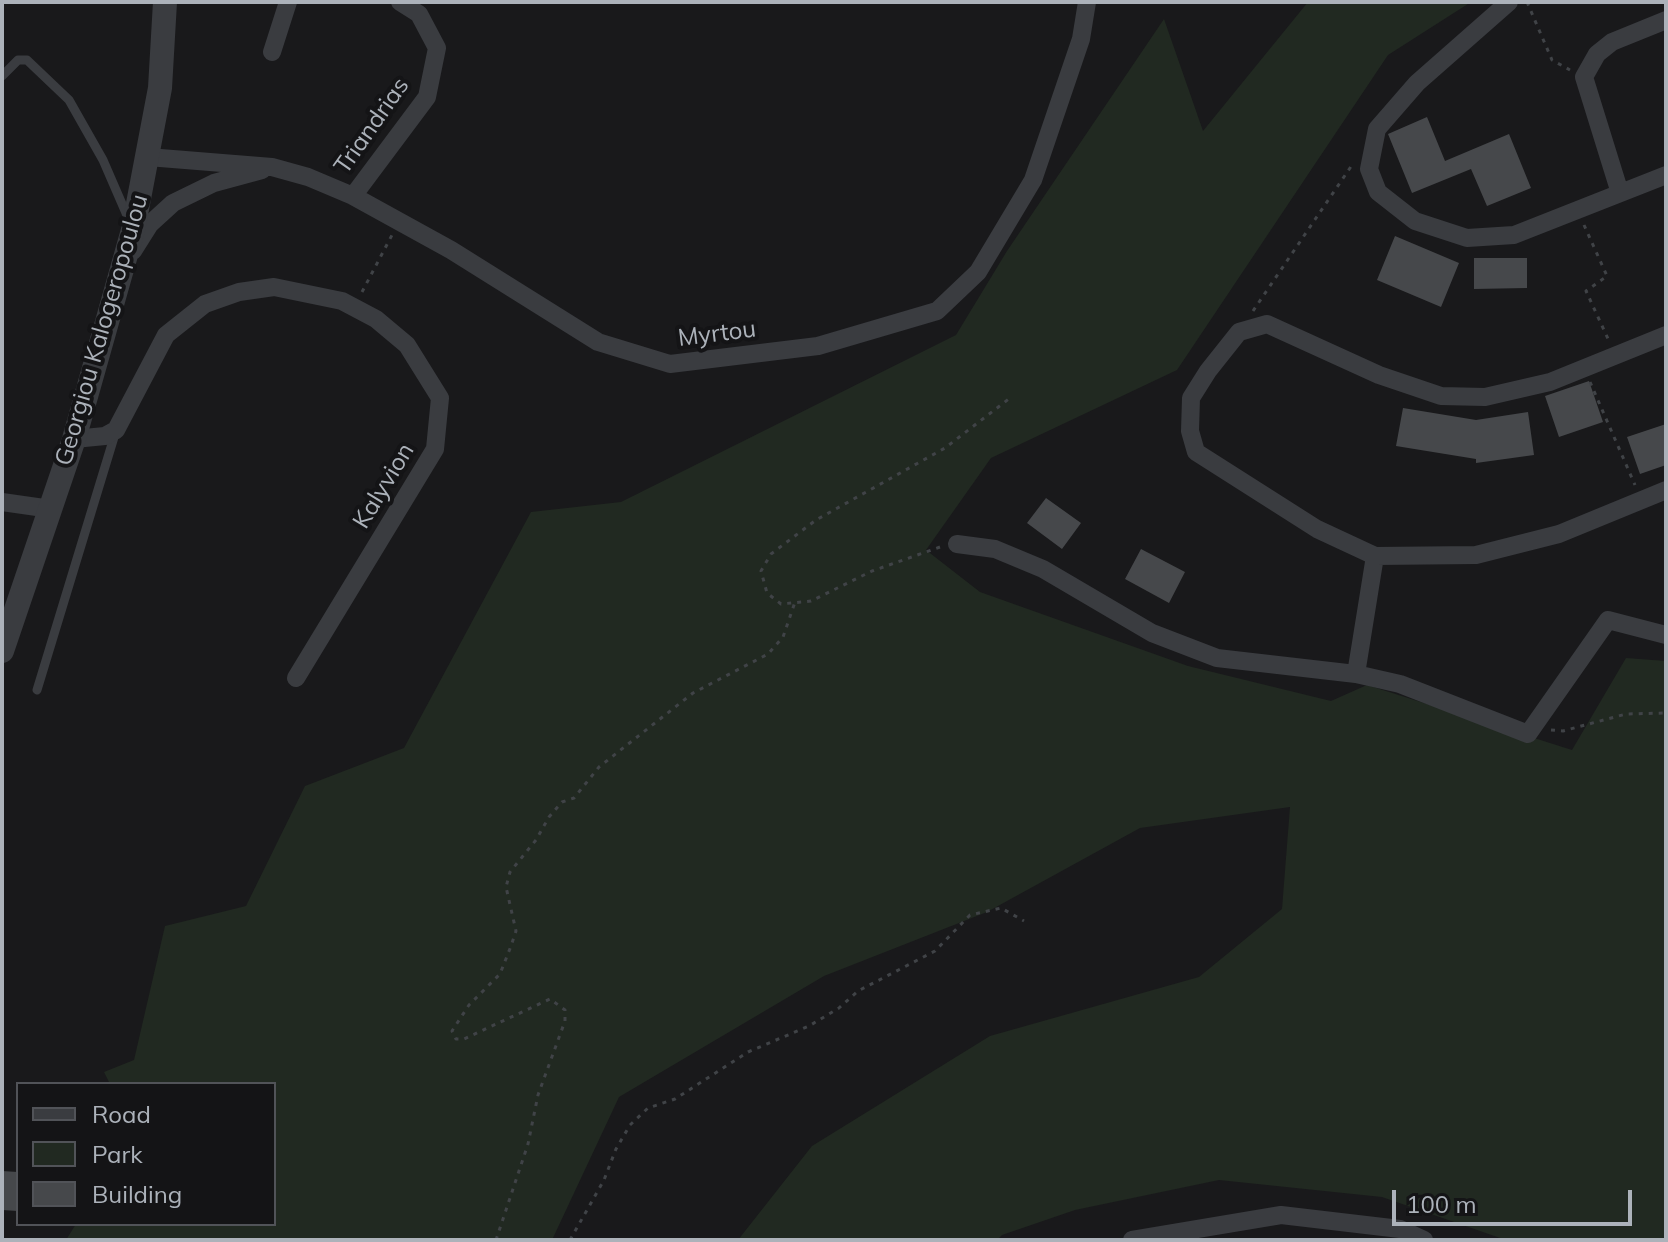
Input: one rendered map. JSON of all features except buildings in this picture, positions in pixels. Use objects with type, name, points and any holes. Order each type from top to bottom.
[{"type":"street","name":"Georgiou Kalogeropoulou","points":[[2,651],[74,439],[125,263],[160,88],[165,2]]},
{"type":"street","points":[[272,52],[288,2]]},
{"type":"street","name":"Triandrias","points":[[353,196],[427,97],[437,48],[419,14],[400,2]]},
{"type":"street","name":"Myrtou","points":[[148,157],[272,167],[353,196],[530,296],[598,342],[670,364],[818,346],[937,311],[978,272],[1033,180],[1081,39],[1087,2]]},
{"type":"street","points":[[1509,2],[1417,83],[1377,129],[1369,169],[1378,192],[1415,221],[1467,238],[1514,235],[1666,175]]},
{"type":"street","points":[[1620,193],[1584,77],[1597,54],[1612,42],[1666,20]]},
{"type":"street","points":[[125,263],[150,224],[173,203],[214,183],[272,167]]},
{"type":"street","name":"Kalyvion","points":[[116,430],[166,335],[205,304],[239,292],[274,287],[310,292],[376,319],[407,345],[440,398],[435,449],[296,678]]},
{"type":"street","points":[[1666,335],[1550,382],[1485,397],[1441,396],[1379,375],[1267,324],[1239,332],[1191,398],[1190,431],[1196,452],[1317,529],[1375,556],[1476,555],[1559,534],[1666,490]]},
{"type":"street","points":[[74,439],[105,436],[116,430]]},
{"type":"street","points":[[2,502],[51,509]]},
{"type":"street","points":[[957,544],[995,549],[1043,569],[1152,633],[1217,658],[1356,674],[1446,699],[1528,734],[1608,620],[1666,635]]},
{"type":"street","points":[[1356,674],[1375,556]]},
{"type":"street","points":[[1132,1240],[1281,1215],[1400,1229],[1424,1240]]},
{"type":"lane","points":[[2,76],[18,60],[27,60],[69,100],[103,160],[133,230]]},
{"type":"lane","points":[[37,690],[116,430]]},
{"type":"path","points":[[1527,2],[1552,60]]},
{"type":"path","points":[[1239,332],[1360,155]]},
{"type":"path","points":[[1577,211],[1607,276],[1586,291],[1616,355]]},
{"type":"path","points":[[354,308],[389,239]]},
{"type":"path","points":[[1584,368],[1641,500]]},
{"type":"path","points":[[957,544],[926,550],[811,601],[781,604],[767,593],[761,571],[771,554],[816,520],[945,448],[1010,398]]},
{"type":"path","points":[[496,1240],[528,1144],[538,1095],[565,1021],[565,1010],[550,999],[464,1039],[456,1039],[452,1031],[469,1005],[500,974],[511,946],[516,931],[506,887],[510,872],[536,840],[549,817],[562,802],[574,798],[599,767],[693,693],[768,654],[783,637],[795,602]]},
{"type":"path","points":[[1532,727],[1563,731],[1626,714],[1666,713]]},
{"type":"path","points":[[570,1240],[630,1125],[648,1108],[675,1099],[748,1052],[809,1026],[839,1008],[858,991],[935,951],[970,915],[1001,908],[1024,921]]},
{"type":"green space","points":[[1308,2],[1471,2],[1388,55],[1177,370],[991,458],[926,550],[980,592],[1188,666],[1331,701],[1367,685],[1572,750],[1626,658],[1666,661],[1666,1240],[1506,1240],[1382,1197],[1219,1180],[1075,1210],[1002,1235],[997,1240],[738,1240],[812,1146],[990,1036],[1199,977],[1282,909],[1290,807],[1140,828],[987,912],[824,976],[619,1097],[552,1240],[66,1240],[75,1226],[276,1226],[276,1082],[109,1082],[104,1072],[134,1060],[165,926],[246,906],[305,786],[404,748],[531,512],[621,502],[956,335],[1007,251],[1164,19],[1203,131]]}]
